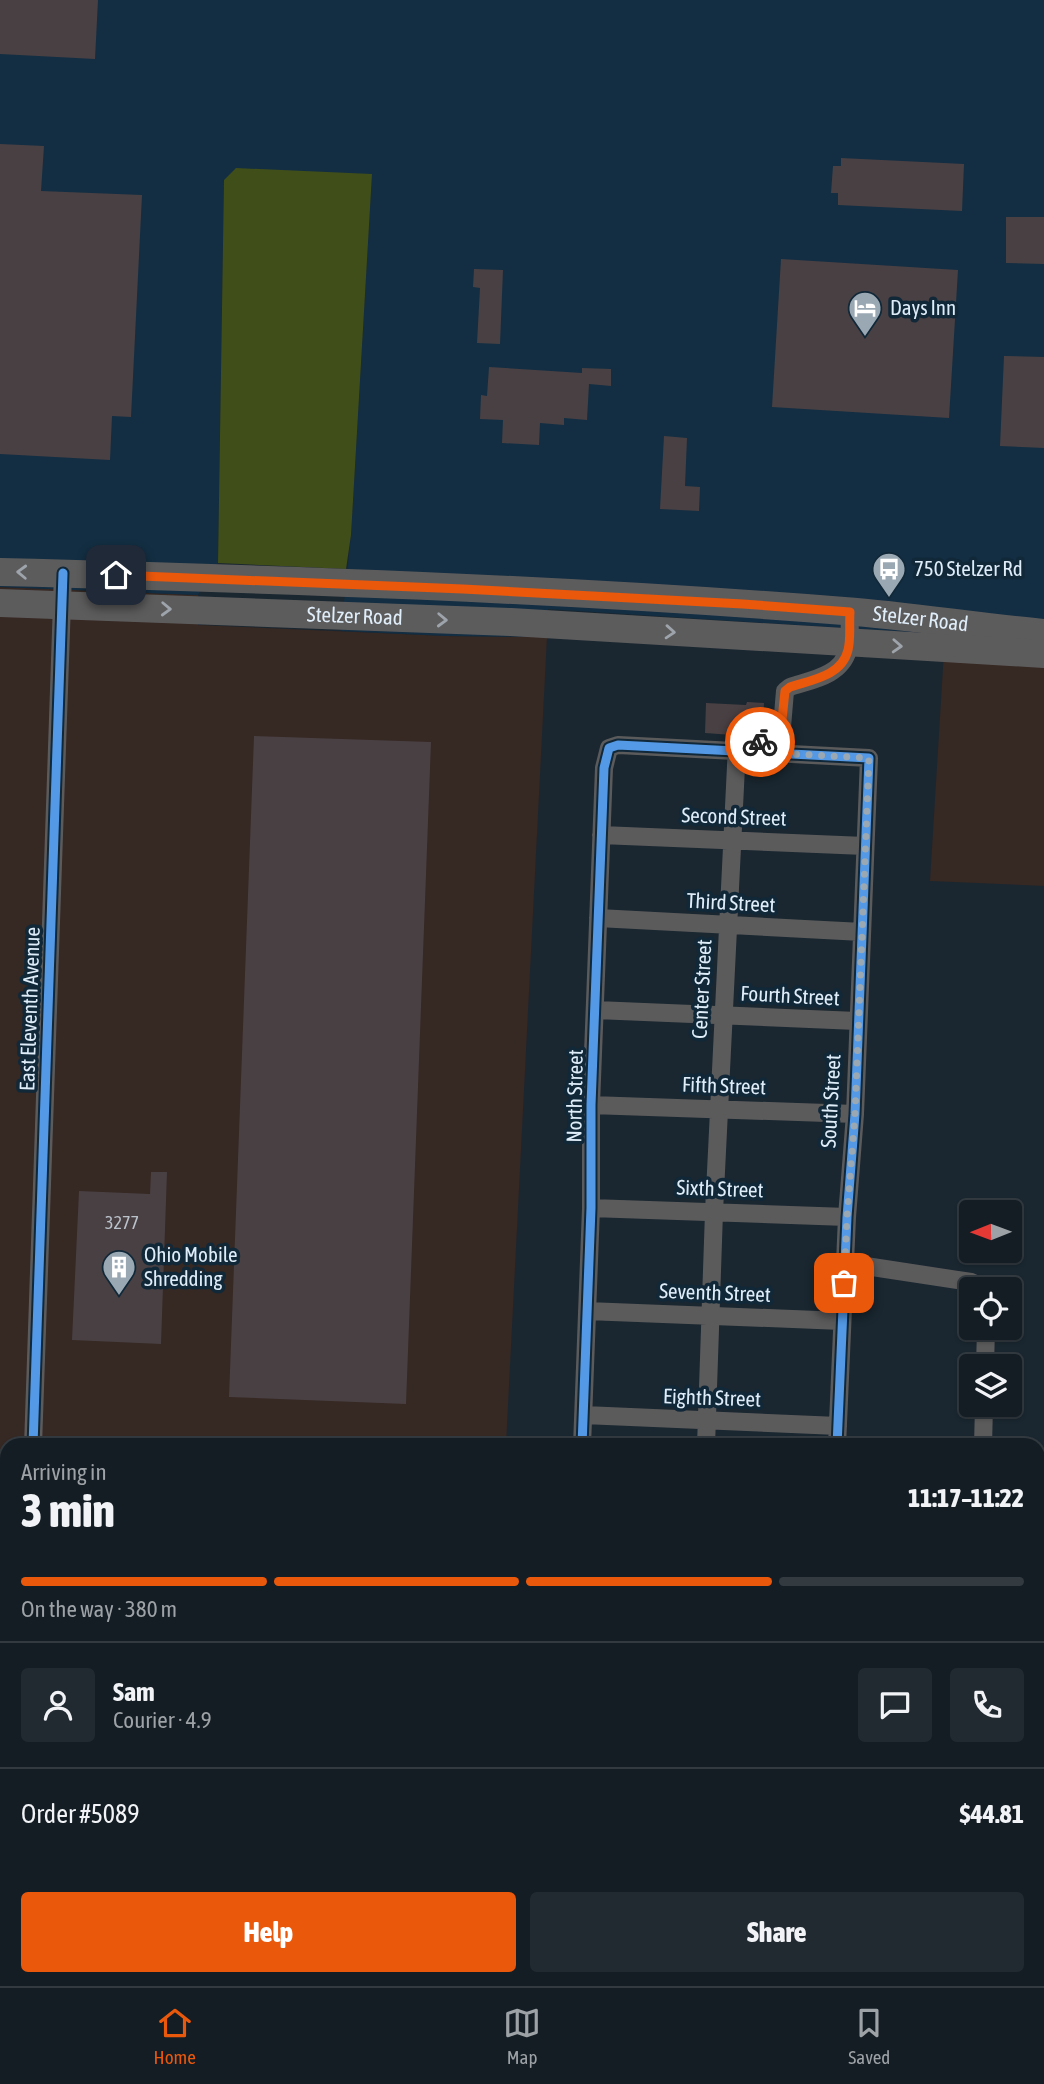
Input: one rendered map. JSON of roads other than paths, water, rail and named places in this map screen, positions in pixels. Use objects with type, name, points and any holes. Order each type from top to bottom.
[{"type":"main road","name":"Stelzer Road","points":[[0,572],[222,578],[743,604],[850,612],[1043,638]]},
{"type":"main road","name":"Stelzer Road","points":[[0,603],[511,622],[848,643],[1043,638]]},
{"type":"street","name":"East Eleventh Avenue","points":[[33,1438],[63,573]]},
{"type":"street","points":[[737,751],[741,743],[776,743],[780,739],[785,691],[829,674],[841,664],[848,651],[850,612]]},
{"type":"street","name":"North Street","points":[[583,1438],[591,1208],[591,1105],[604,768],[609,748],[618,745],[737,751]]},
{"type":"street","name":"South Street","points":[[737,751],[869,758],[855,1114],[847,1217],[837,1438]]},
{"type":"street","name":"Center Street","points":[[706,1438],[737,751]]},
{"type":"street","name":"Second Street","points":[[601,835],[865,846]]},
{"type":"street","name":"Third Street","points":[[598,918],[862,932]]},
{"type":"street","name":"Fourth Street","points":[[596,1010],[857,1021]]},
{"type":"street","name":"Fifth Street","points":[[591,1105],[855,1114]]},
{"type":"street","name":"Sixth Street","points":[[591,1208],[847,1217]]},
{"type":"street","points":[[846,1263],[959,1280]]},
{"type":"street","name":"Seventh Street","points":[[587,1311],[842,1321]]},
{"type":"street","name":"Eighth Street","points":[[584,1415],[838,1426]]},
{"type":"street","points":[[983,1438],[984,1417]]},
{"type":"place","name":"Days Inn","points":[[865,338]]},
{"type":"place","name":"750 Stelzer Rd","points":[[889,599]]},
{"type":"place","name":"Ohio Mobile Shredding","points":[[119,1297]]}]
